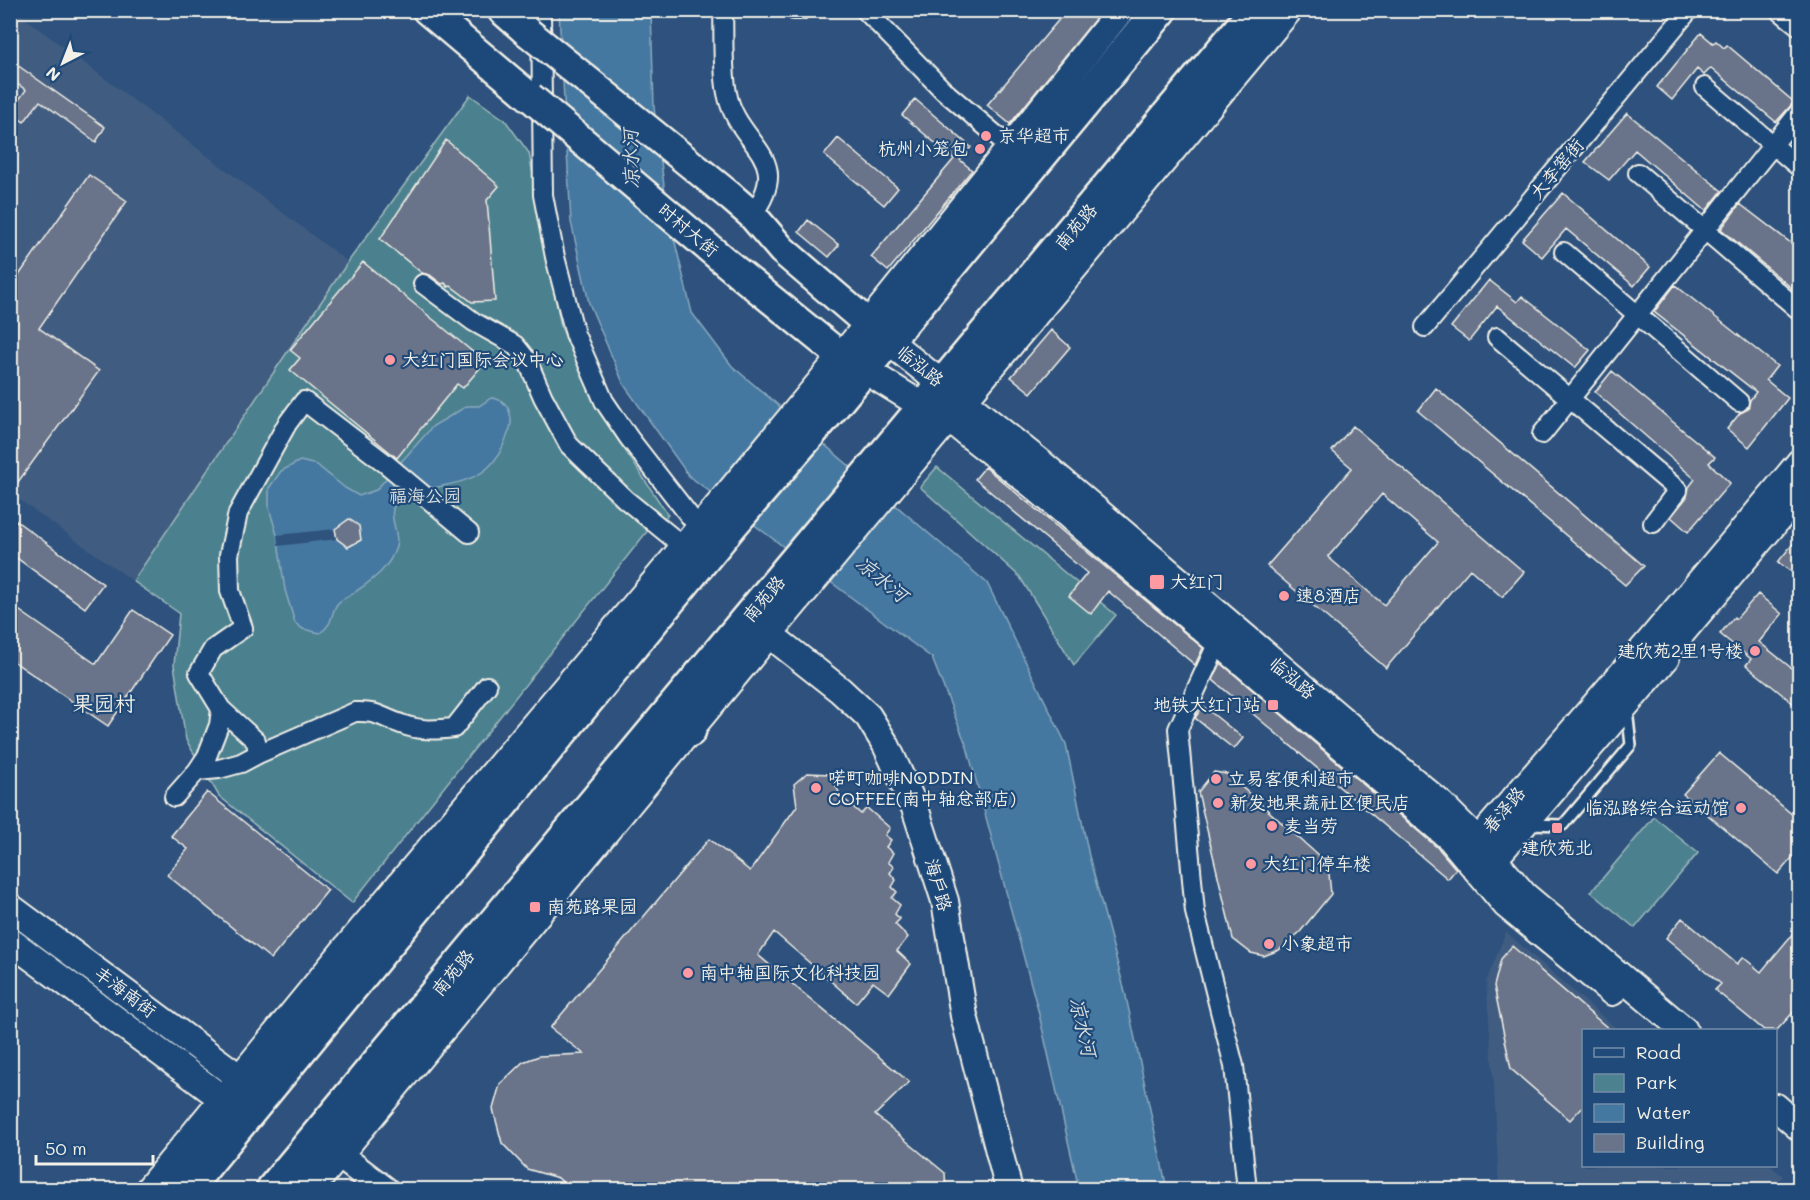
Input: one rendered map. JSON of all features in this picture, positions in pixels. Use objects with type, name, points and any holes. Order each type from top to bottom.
[{"type":"highway","points":[[184,1190],[609,672],[707,527],[1160,10]]},
{"type":"highway","name":"南苑路","points":[[273,1190],[730,639],[796,581],[945,404],[1257,10]]},
{"type":"highway","points":[[730,639],[738,670]]},
{"type":"highway","points":[[605,640],[609,672]]},
{"type":"highway","points":[[638,750],[689,730]]},
{"type":"highway","points":[[526,733],[561,731]]},
{"type":"main road","name":"时村大街","points":[[427,10],[741,275],[852,362]]},
{"type":"main road","points":[[502,10],[533,20],[752,215],[782,250],[878,332]]},
{"type":"street","points":[[723,10],[727,94],[738,121],[764,159],[770,172],[769,185],[763,201],[752,215]]},
{"type":"street","points":[[794,10],[801,10]]},
{"type":"street","points":[[865,10],[943,90],[1010,147]]},
{"type":"street","points":[[878,332],[1010,147],[1121,10]]},
{"type":"street","points":[[945,404],[1289,10]]},
{"type":"street","name":"大李窑街","points":[[1425,327],[1689,10]]},
{"type":"street","points":[[1779,10],[1800,27]]},
{"type":"street","points":[[533,20],[543,195],[555,257],[575,334],[604,401],[629,438],[707,527]]},
{"type":"street","points":[[1705,87],[1800,168]]},
{"type":"street","points":[[1542,434],[1800,111]]},
{"type":"street","points":[[1638,173],[1800,310]]},
{"type":"street","points":[[1564,252],[1738,402]]},
{"type":"street","points":[[423,284],[474,322],[515,345],[527,360],[543,397],[569,445],[626,499],[707,527]]},
{"type":"street","name":"临泓路","points":[[878,332],[945,404],[959,427],[1034,486],[1450,838],[1481,855],[1506,905],[1658,1029]]},
{"type":"street","points":[[1497,337],[1678,490],[1653,523]]},
{"type":"street","name":"临泓路","points":[[852,362],[945,404],[1042,464],[1442,806],[1481,855],[1524,895],[1683,1029]]},
{"type":"street","points":[[258,754],[256,741],[221,709],[199,673],[213,649],[243,628],[230,591],[229,555],[238,513],[287,424],[304,401],[385,463],[469,533]]},
{"type":"street","name":"春泽路","points":[[1481,855],[1650,641],[1800,462]]},
{"type":"street","name":"春泽路","points":[[1481,855],[1523,824],[1666,658],[1668,649],[1800,493]]},
{"type":"street","points":[[148,1190],[526,733],[605,640],[707,527]]},
{"type":"street","points":[[321,1186],[339,1155],[769,634],[796,581]]},
{"type":"street","name":"海户路","points":[[769,634],[840,690],[868,716],[886,745],[915,808],[945,902],[964,1016],[1009,1190]]},
{"type":"street","points":[[1220,643],[1213,653],[1178,729],[1195,912],[1234,1066],[1247,1190]]},
{"type":"street","points":[[197,771],[236,765],[355,712],[372,711],[401,724],[428,731],[454,728],[487,686]]},
{"type":"street","points":[[174,797],[197,771],[212,744],[219,725],[221,709]]},
{"type":"street","name":"丰海南街","points":[[10,907],[240,1078]]},
{"type":"street","name":"丰海南街","points":[[10,941],[223,1099]]},
{"type":"street","points":[[1777,1108],[1800,1128]]},
{"type":"street","points":[[1777,1127],[1800,1145]]},
{"type":"street","points":[[339,1155],[385,1190]]},
{"type":"shaded area","points":[[14,10],[348,262],[133,581],[11,494],[10,11]]},
{"type":"shaded area","points":[[1506,932],[1617,1029],[1582,1029],[1582,1167],[1772,1167],[1783,1176],[1770,1190],[1499,1189],[1486,982]]},
{"type":"green space","name":"福海公园","points":[[470,95],[505,120],[529,153],[561,327],[605,420],[668,515],[649,529],[352,903],[219,796],[186,740],[174,665],[179,613],[133,581],[348,262]]},
{"type":"green space","points":[[937,467],[1116,615],[1074,665],[1020,577],[920,487]]},
{"type":"green space","points":[[1654,817],[1698,853],[1635,928],[1591,892]]},
{"type":"water","name":"凉水河","points":[[559,11],[651,11],[654,107],[667,209],[692,313],[732,366],[987,583],[1066,744],[1089,856],[1125,992],[1167,1189],[1079,1189],[1038,1010],[967,747],[932,658],[689,476],[624,385],[589,303],[571,222]]},
{"type":"water","points":[[491,398],[506,405],[511,421],[498,456],[480,474],[469,479],[430,489],[398,501],[392,513],[397,536],[396,547],[384,568],[338,603],[328,625],[320,633],[303,629],[295,623],[285,590],[277,535],[269,508],[269,488],[281,471],[300,461],[317,465],[345,488],[359,496],[376,490],[433,426],[467,406],[479,406]]},
{"type":"pier","points":[[335,529],[337,539],[278,546],[277,535]]},
{"type":"building","points":[[1067,10],[1087,10],[1096,18],[1010,124],[987,105]]},
{"type":"building","points":[[1701,33],[1713,43],[1716,41],[1724,48],[1727,45],[1794,102],[1776,122],[1711,68],[1704,75],[1697,69],[1672,100],[1657,87]]},
{"type":"building","points":[[10,60],[105,127],[96,142],[40,101],[24,122],[10,112],[26,90],[10,79]]},
{"type":"building","points":[[915,99],[971,147],[960,160],[972,170],[888,271],[871,257],[954,159],[902,115]]},
{"type":"building","points":[[1627,113],[1722,191],[1706,211],[1635,150],[1609,180],[1585,162]]},
{"type":"building","points":[[838,138],[898,188],[884,205],[824,155]]},
{"type":"building","points":[[446,140],[499,186],[487,200],[495,301],[472,302],[451,286],[448,287],[445,283],[442,284],[430,275],[422,273],[380,239]]},
{"type":"building","points":[[89,175],[127,201],[39,328],[99,371],[18,482],[10,476],[10,288]]},
{"type":"building","points":[[1563,193],[1650,267],[1634,286],[1566,229],[1542,257],[1522,240]]},
{"type":"building","points":[[1740,204],[1800,250],[1800,295],[1721,229]]},
{"type":"building","points":[[808,220],[839,245],[829,257],[799,232]]},
{"type":"building","name":"大红门国际会议中心","points":[[363,262],[485,362],[463,388],[457,384],[397,458],[290,370],[300,358],[290,350]]},
{"type":"building","points":[[1489,280],[1517,302],[1522,296],[1590,350],[1575,368],[1497,306],[1469,341],[1451,327]]},
{"type":"building","points":[[1675,285],[1777,366],[1766,380],[1788,398],[1749,447],[1727,429],[1740,413],[1748,409],[1750,400],[1756,392],[1654,312]]},
{"type":"building","points":[[1051,330],[1070,347],[1031,393],[1011,377]]},
{"type":"building","points":[[1612,371],[1715,457],[1709,463],[1730,483],[1688,532],[1671,517],[1687,497],[1689,487],[1695,479],[1595,392]]},
{"type":"building","points":[[1436,388],[1644,566],[1625,585],[1418,411]]},
{"type":"building","points":[[1353,426],[1524,572],[1502,597],[1470,569],[1386,668],[1267,566],[1352,468],[1332,451]],"holes":[[[1382,494],[1438,542],[1384,605],[1328,557]]]},
{"type":"building","points":[[985,467],[1203,648],[1195,665],[1108,591],[1091,614],[1069,596],[1087,573],[975,479]]},
{"type":"building","points":[[349,519],[359,526],[361,540],[348,547],[337,539],[335,529]]},
{"type":"building","points":[[15,520],[103,584],[85,608],[10,553],[10,527]]},
{"type":"building","points":[[1800,535],[1800,578],[1778,562]]},
{"type":"building","name":"建欣苑2里1号楼","points":[[1758,594],[1782,614],[1759,642],[1800,675],[1800,709],[1746,665],[1751,659],[1720,634]]},
{"type":"building","points":[[10,604],[96,664],[133,610],[170,635],[108,726],[10,659]]},
{"type":"building","points":[[1221,663],[1439,849],[1456,869],[1448,879],[1213,680]]},
{"type":"building","points":[[1203,706],[1243,738],[1234,749],[1195,718]]},
{"type":"building","name":"临泓路综合运动馆","points":[[1719,753],[1800,821],[1800,849],[1778,874],[1683,794]]},
{"type":"building","points":[[1214,772],[1227,774],[1328,864],[1331,894],[1300,932],[1279,950],[1264,956],[1251,953],[1233,939],[1198,792]]},
{"type":"building","name":"南中轴国际文化科技园","points":[[807,773],[830,774],[841,796],[861,814],[867,808],[890,828],[885,835],[891,840],[886,847],[893,853],[888,862],[894,867],[890,873],[896,880],[892,887],[897,892],[892,898],[900,905],[895,914],[900,919],[895,924],[908,937],[897,951],[911,964],[889,994],[873,982],[856,1003],[774,932],[758,955],[909,1082],[875,1115],[945,1173],[946,1190],[571,1190],[558,1178],[527,1169],[502,1143],[493,1109],[500,1084],[523,1062],[539,1056],[584,1054],[550,1028],[709,839],[750,871],[797,806],[794,784]]},
{"type":"building","points":[[207,792],[328,890],[271,959],[167,875],[188,849],[171,836]]},
{"type":"building","points":[[1682,918],[1737,964],[1743,957],[1761,972],[1800,925],[1800,1005],[1777,1030],[1763,1029],[1715,990],[1721,984],[1666,938]]},
{"type":"building","points":[[1512,946],[1609,1029],[1582,1029],[1582,1107],[1570,1120],[1511,1069],[1494,986],[1501,959]]},
{"type":"place","name":"京华超市","points":[[986,136]]},
{"type":"place","name":"杭州小笼包","points":[[980,149]]},
{"type":"place","name":"大红门国际会议中心","points":[[390,360]]},
{"type":"place","name":"大红门","points":[[1157,582]]},
{"type":"place","name":"速8酒店","points":[[1284,596]]},
{"type":"place","name":"建欣苑2里1号楼","points":[[1755,651]]},
{"type":"place","name":"地铁大红门站","points":[[1273,705]]},
{"type":"place","name":"立易客便利超市","points":[[1216,779]]},
{"type":"place","name":"喏町咖啡NODDIN COFFEE(南中轴总部店)","points":[[816,788]]},
{"type":"place","name":"新发地果蔬社区便民店","points":[[1218,803]]},
{"type":"place","name":"临泓路综合运动馆","points":[[1741,808]]},
{"type":"place","name":"麦当劳","points":[[1272,826]]},
{"type":"place","name":"建欣苑北","points":[[1557,828]]},
{"type":"place","name":"大红门停车楼","points":[[1251,864]]},
{"type":"place","name":"南苑路果园","points":[[535,907]]},
{"type":"place","name":"小象超市","points":[[1269,944]]},
{"type":"place","name":"南中轴国际文化科技园","points":[[688,973]]},
{"type":"district","name":"果园村","points":[[104,704]]}]
